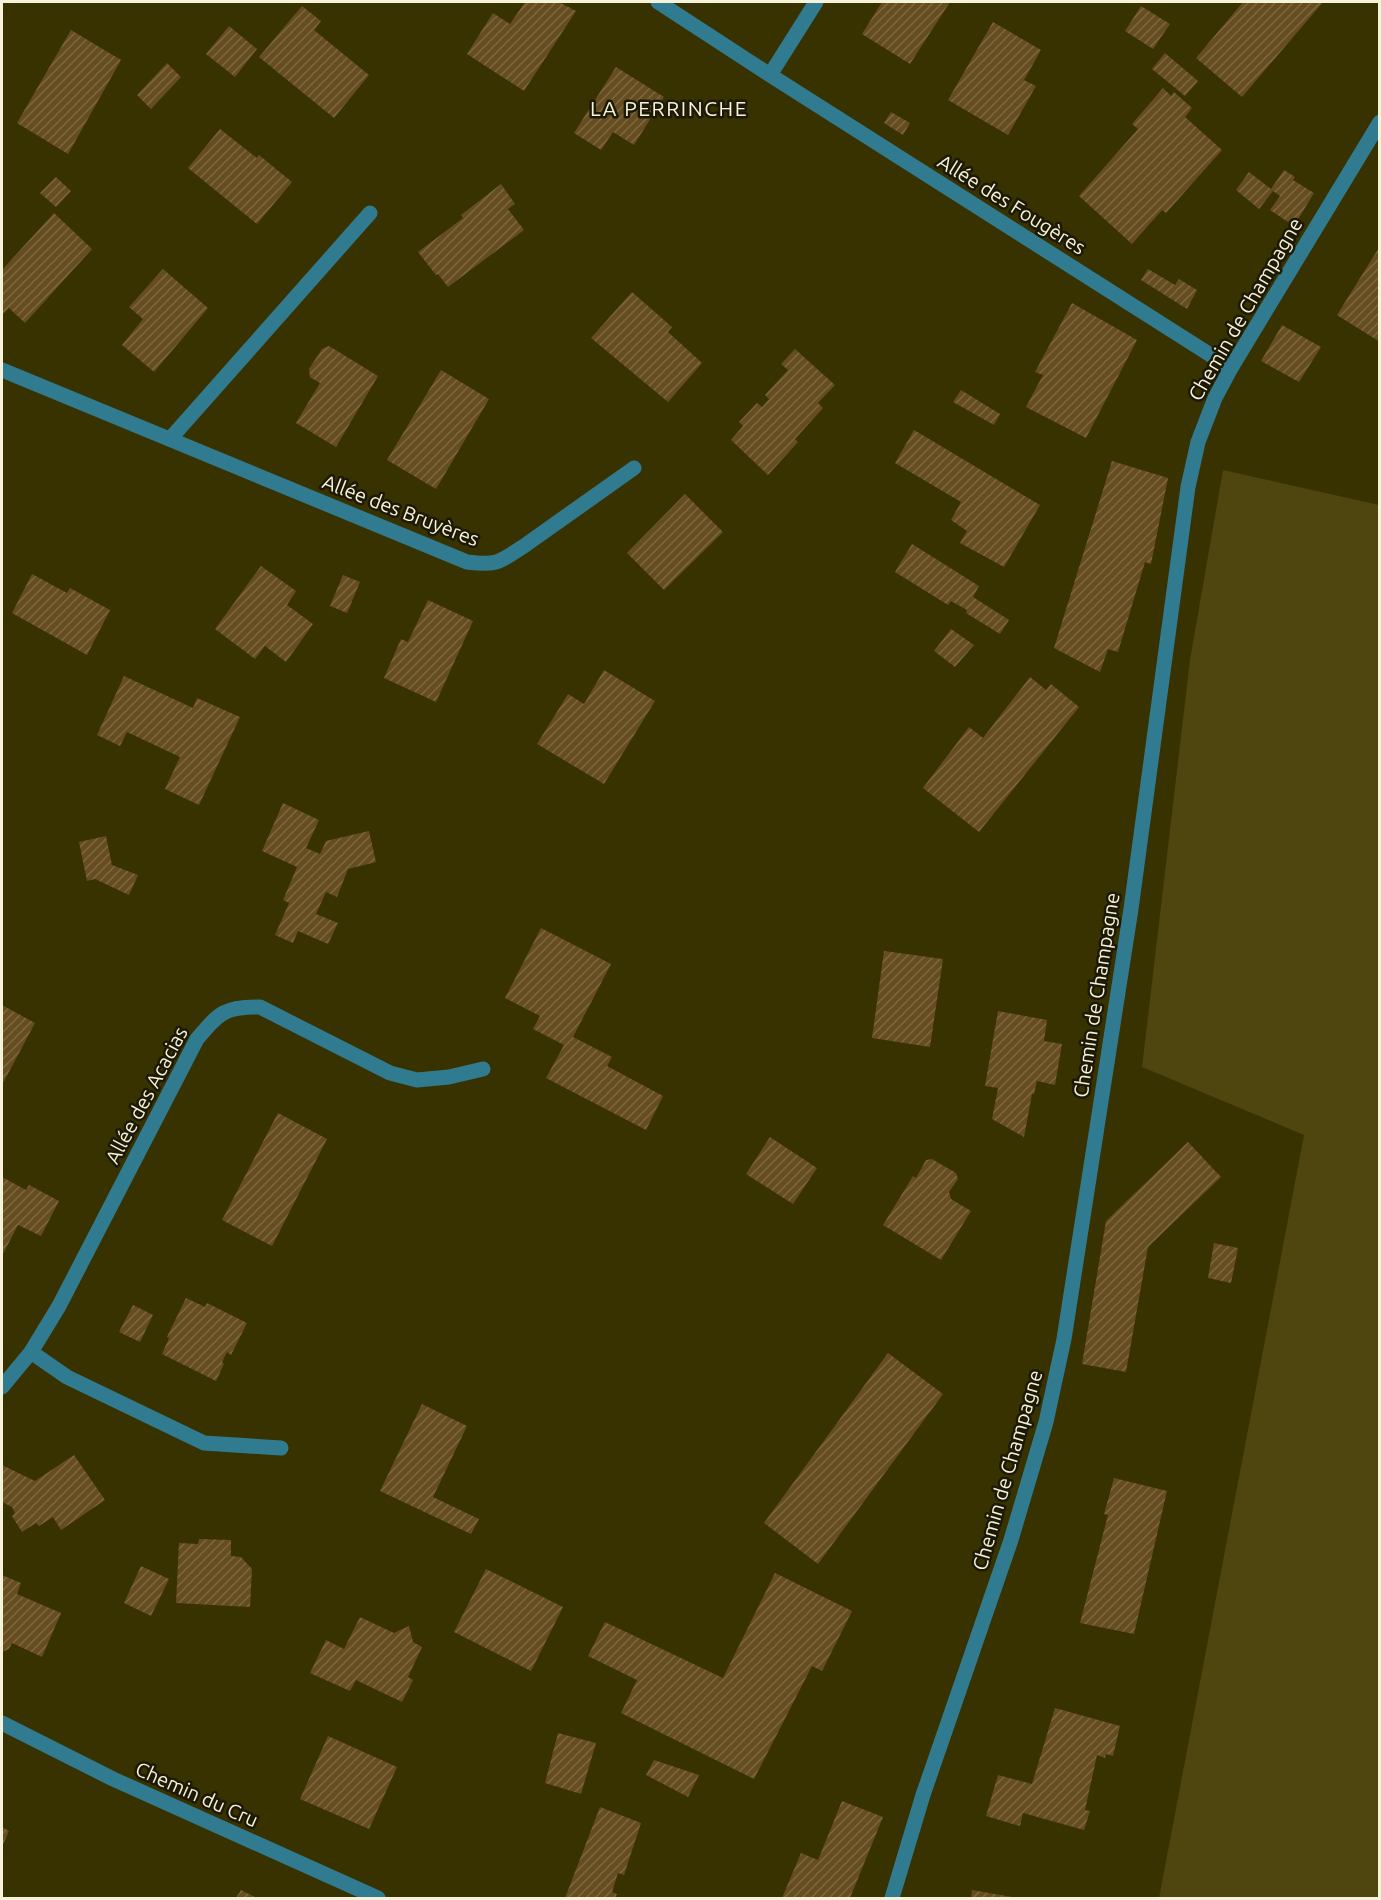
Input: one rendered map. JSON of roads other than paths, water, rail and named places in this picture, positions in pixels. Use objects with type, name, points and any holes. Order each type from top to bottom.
[{"type":"street","name":"Allée des Fougères","points":[[658,2],[1231,368]]},
{"type":"street","points":[[770,75],[816,2]]},
{"type":"street","name":"Chemin de Champagne","points":[[892,1899],[923,1795],[1011,1540],[1046,1422],[1064,1338],[1131,909],[1188,487],[1198,442],[1215,398],[1231,368],[1380,122]]},
{"type":"street","points":[[170,439],[370,213]]},
{"type":"street","name":"Allée des Bruyères","points":[[2,370],[467,562],[491,565],[524,546],[634,468]]},
{"type":"street","name":"Allée des Acacias","points":[[2,1388],[31,1352],[59,1306],[197,1039],[216,1017],[237,1007],[260,1007],[390,1073],[417,1080],[449,1077],[483,1069]]},
{"type":"street","points":[[31,1352],[67,1377],[204,1443],[281,1448]]},
{"type":"street","name":"Chemin du Cru","points":[[2,1723],[113,1779],[378,1899]]},
{"type":"district","name":"LA PERRINCHE","points":[[669,108]]}]
